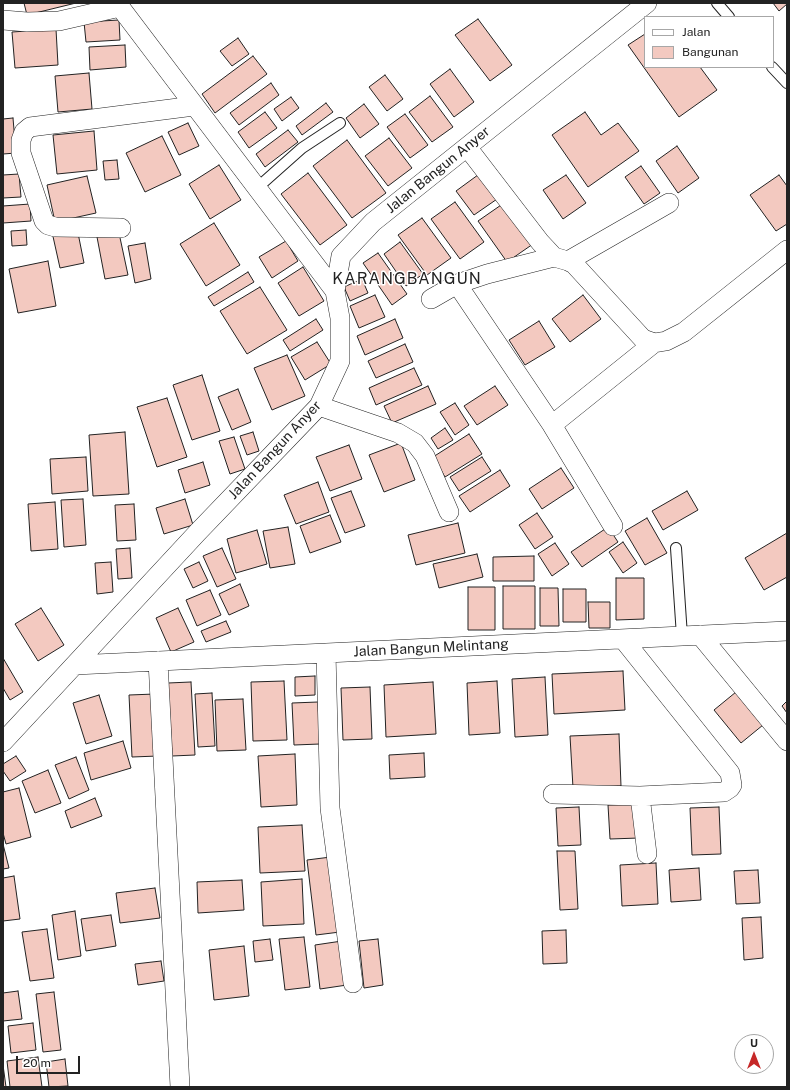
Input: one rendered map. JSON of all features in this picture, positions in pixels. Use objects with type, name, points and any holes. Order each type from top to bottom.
[{"type":"street","name":"Jalan Bangun Anyer","points":[[3,742],[196,533],[319,406],[340,361],[340,318],[335,291],[341,256],[373,222],[648,3]]},
{"type":"street","points":[[3,20],[27,22],[59,20],[118,5],[335,291]]},
{"type":"street","points":[[121,228],[55,227],[44,222],[21,153],[21,140],[24,132],[30,127],[194,106]]},
{"type":"street","points":[[467,147],[540,242],[561,259],[574,264],[643,339],[654,343]]},
{"type":"street","points":[[431,299],[457,284],[487,274],[561,259],[668,203]]},
{"type":"street","points":[[552,425],[654,343],[666,341],[684,332],[787,250]]},
{"type":"street","points":[[457,284],[552,425],[614,526]]},
{"type":"street","points":[[319,406],[398,433],[415,443],[425,456],[449,512]]},
{"type":"street","name":"Jalan Bangun Melintang","points":[[75,665],[787,631]]},
{"type":"street","points":[[700,636],[787,741]]},
{"type":"street","points":[[553,794],[640,796],[724,792],[730,788],[732,784],[730,774],[623,639]]},
{"type":"street","points":[[326,653],[330,808],[353,983]]},
{"type":"street","points":[[158,661],[180,1087]]},
{"type":"street","points":[[640,796],[647,854]]},
{"type":"lane","points":[[717,3],[728,16]]},
{"type":"lane","points":[[773,68],[787,84]]},
{"type":"lane","points":[[257,188],[302,148],[340,123]]},
{"type":"lane","points":[[676,548],[682,636]]},
{"type":"building","points":[[24,3],[76,3],[27,15]]},
{"type":"building","points":[[773,3],[787,3],[787,4],[779,11]]},
{"type":"building","points":[[478,19],[512,65],[490,81],[455,35]]},
{"type":"building","points":[[119,20],[120,40],[86,42],[84,22]]},
{"type":"building","points":[[56,29],[58,65],[15,68],[12,32]]},
{"type":"building","points":[[644,35],[644,68],[628,45]]},
{"type":"building","points":[[238,38],[249,54],[232,66],[220,51]]},
{"type":"building","points":[[125,45],[126,67],[90,70],[89,47]]},
{"type":"building","points":[[253,56],[267,74],[215,113],[202,94]]},
{"type":"building","points":[[644,68],[701,68],[717,90],[679,117]]},
{"type":"building","points":[[450,69],[474,102],[454,117],[430,84]]},
{"type":"building","points":[[89,73],[92,109],[58,112],[55,76]]},
{"type":"building","points":[[385,75],[403,99],[387,111],[369,87]]},
{"type":"building","points":[[271,83],[279,95],[239,125],[230,113]]},
{"type":"building","points":[[430,96],[453,127],[432,142],[409,112]]},
{"type":"building","points":[[291,97],[299,108],[282,121],[274,109]]},
{"type":"building","points":[[326,103],[333,112],[302,135],[296,126]]},
{"type":"building","points":[[364,104],[379,124],[360,138],[346,118]]},
{"type":"building","points":[[265,112],[277,128],[249,148],[238,132]]},
{"type":"building","points":[[585,112],[601,135],[618,123],[639,151],[588,187],[552,135]]},
{"type":"building","points":[[405,114],[428,145],[410,158],[387,127]]},
{"type":"building","points":[[13,118],[16,153],[3,154],[3,119]]},
{"type":"building","points":[[188,123],[199,146],[179,155],[168,132]]},
{"type":"building","points":[[288,130],[298,142],[265,167],[256,154]]},
{"type":"building","points":[[94,131],[97,170],[57,174],[53,135]]},
{"type":"building","points":[[162,136],[181,175],[145,192],[126,153]]},
{"type":"building","points":[[389,138],[412,168],[388,186],[365,156]]},
{"type":"building","points":[[347,140],[386,193],[352,218],[313,166]]},
{"type":"building","points":[[677,146],[699,178],[678,193],[656,161]]},
{"type":"building","points":[[117,160],[119,179],[105,180],[103,161]]},
{"type":"building","points":[[219,165],[241,200],[210,219],[189,184]]},
{"type":"building","points":[[641,166],[660,193],[644,204],[625,177]]},
{"type":"building","points":[[482,172],[500,197],[474,215],[456,191]]},
{"type":"building","points":[[308,173],[347,225],[320,245],[281,194]]},
{"type":"building","points":[[19,174],[21,197],[3,198],[3,175]]},
{"type":"building","points":[[566,175],[586,203],[563,219],[543,190]]},
{"type":"building","points":[[779,175],[787,186],[787,224],[776,231],[750,195]]},
{"type":"building","points":[[87,176],[96,213],[55,222],[47,185]]},
{"type":"building","points":[[455,202],[484,242],[460,259],[431,219]]},
{"type":"building","points":[[504,203],[533,244],[507,262],[478,221]]},
{"type":"building","points":[[30,204],[31,221],[3,223],[3,206]]},
{"type":"building","points":[[422,218],[451,258],[427,275],[398,235]]},
{"type":"building","points":[[214,223],[240,265],[206,286],[180,244]]},
{"type":"building","points":[[77,228],[84,263],[60,268],[52,232]]},
{"type":"building","points":[[26,230],[27,245],[12,246],[11,231]]},
{"type":"building","points":[[119,233],[128,275],[105,279],[97,237]]},
{"type":"building","points":[[286,241],[298,261],[272,278],[259,257]]},
{"type":"building","points":[[400,242],[423,274],[406,286],[384,254]]},
{"type":"building","points":[[145,243],[151,279],[135,283],[128,246]]},
{"type":"building","points":[[378,253],[407,294],[392,305],[363,263]]},
{"type":"building","points":[[48,261],[56,306],[18,313],[9,269]]},
{"type":"building","points":[[303,267],[324,301],[299,316],[278,283]]},
{"type":"building","points":[[248,272],[254,282],[214,306],[208,297]]},
{"type":"building","points":[[362,279],[368,293],[350,301],[344,287]]},
{"type":"building","points":[[260,287],[287,330],[247,354],[220,311]]},
{"type":"building","points":[[375,295],[385,317],[359,328],[350,306]]},
{"type":"building","points":[[583,295],[601,319],[570,342],[552,319]]},
{"type":"building","points":[[316,319],[323,330],[290,351],[283,340]]},
{"type":"building","points":[[395,319],[403,338],[365,355],[357,336]]},
{"type":"building","points":[[539,321],[555,347],[525,365],[509,340]]},
{"type":"building","points":[[317,342],[331,364],[305,380],[291,357]]},
{"type":"building","points":[[405,344],[413,362],[376,378],[368,361]]},
{"type":"building","points":[[287,355],[305,396],[272,410],[254,368]]},
{"type":"building","points":[[414,368],[422,385],[376,405],[369,388]]},
{"type":"building","points":[[202,375],[220,431],[192,440],[173,385]]},
{"type":"building","points":[[428,386],[436,404],[392,423],[384,406]]},
{"type":"building","points":[[495,386],[508,405],[477,425],[464,406]]},
{"type":"building","points":[[238,389],[251,422],[232,430],[218,397]]},
{"type":"building","points":[[167,398],[187,457],[157,467],[137,407]]},
{"type":"building","points":[[455,403],[469,425],[455,435],[440,412]]},
{"type":"building","points":[[445,428],[453,440],[438,449],[431,438]]},
{"type":"building","points":[[125,432],[129,494],[93,496],[89,435]]},
{"type":"building","points":[[253,432],[259,451],[247,455],[240,436]]},
{"type":"building","points":[[469,434],[482,454],[445,477],[433,457]]},
{"type":"building","points":[[234,437],[245,469],[230,474],[219,441]]},
{"type":"building","points":[[401,443],[415,480],[384,492],[369,455]]},
{"type":"building","points":[[349,445],[362,479],[330,491],[316,457]]},
{"type":"building","points":[[86,457],[88,491],[52,494],[50,459]]},
{"type":"building","points":[[482,457],[491,471],[459,491],[450,477]]},
{"type":"building","points":[[203,462],[210,485],[185,493],[178,470]]},
{"type":"building","points":[[561,468],[574,488],[542,509],[529,489]]},
{"type":"building","points":[[500,470],[510,486],[470,512],[459,496]]},
{"type":"building","points":[[318,482],[329,512],[296,524],[284,495]]},
{"type":"building","points":[[351,491],[365,526],[345,533],[331,498]]},
{"type":"building","points":[[687,491],[698,510],[663,530],[652,511]]},
{"type":"building","points":[[83,499],[86,545],[64,547],[61,500]]},
{"type":"building","points":[[185,499],[193,525],[164,534],[156,508]]},
{"type":"building","points":[[55,502],[58,549],[31,551],[28,504]]},
{"type":"building","points":[[134,504],[136,540],[117,541],[115,505]]},
{"type":"building","points":[[537,513],[553,537],[535,549],[519,525]]},
{"type":"building","points":[[330,515],[341,542],[310,553],[300,526]]},
{"type":"building","points":[[647,518],[667,553],[645,565],[625,531]]},
{"type":"building","points":[[458,523],[465,553],[416,565],[408,535]]},
{"type":"building","points":[[288,527],[295,564],[270,568],[263,531]]},
{"type":"building","points":[[608,527],[618,542],[582,567],[571,552]]},
{"type":"building","points":[[257,530],[267,564],[236,573],[227,539]]},
{"type":"building","points":[[787,533],[787,577],[764,590],[745,558]]},
{"type":"building","points":[[623,542],[637,563],[623,573],[609,552]]},
{"type":"building","points":[[555,543],[569,564],[552,576],[538,554]]},
{"type":"building","points":[[130,548],[132,578],[118,579],[116,549]]},
{"type":"building","points":[[222,548],[236,579],[217,587],[203,556]]},
{"type":"building","points":[[477,554],[483,577],[439,588],[433,564]]},
{"type":"building","points":[[534,556],[534,581],[493,581],[493,557]]},
{"type":"building","points":[[111,562],[113,592],[97,594],[95,563]]},
{"type":"building","points":[[199,562],[208,581],[193,588],[184,569]]},
{"type":"building","points":[[616,578],[644,578],[644,619],[616,620]]},
{"type":"building","points":[[240,584],[249,606],[229,615],[219,594]]},
{"type":"building","points":[[503,586],[535,586],[535,629],[503,629]]},
{"type":"building","points":[[468,587],[495,587],[495,630],[468,630]]},
{"type":"building","points":[[540,588],[558,588],[559,626],[540,626]]},
{"type":"building","points":[[563,589],[586,589],[586,622],[563,622]]},
{"type":"building","points":[[210,590],[221,615],[197,626],[186,600]]},
{"type":"building","points":[[588,602],[610,602],[610,628],[589,628]]},
{"type":"building","points":[[41,608],[64,645],[38,661],[15,624]]},
{"type":"building","points":[[178,608],[194,642],[171,652],[156,618]]},
{"type":"building","points":[[226,621],[231,632],[206,642],[201,631]]},
{"type":"building","points":[[3,658],[23,692],[10,700],[3,688]]},
{"type":"building","points":[[623,671],[625,710],[554,714],[552,674]]},
{"type":"building","points":[[315,676],[315,695],[295,696],[295,677]]},
{"type":"building","points":[[545,677],[548,735],[515,737],[512,679]]},
{"type":"building","points":[[284,681],[287,740],[253,741],[251,682]]},
{"type":"building","points":[[497,681],[500,733],[469,735],[467,683]]},
{"type":"building","points":[[191,682],[195,755],[172,756],[168,683]]},
{"type":"building","points":[[433,682],[436,734],[386,737],[384,685]]},
{"type":"building","points":[[370,687],[372,739],[343,740],[341,688]]},
{"type":"building","points":[[736,692],[763,725],[741,743],[714,710]]},
{"type":"building","points":[[212,693],[215,746],[198,747],[195,694]]},
{"type":"building","points":[[155,694],[158,756],[132,757],[129,695]]},
{"type":"building","points":[[99,695],[112,736],[86,744],[73,703]]},
{"type":"building","points":[[243,699],[246,750],[217,751],[215,700]]},
{"type":"building","points":[[787,701],[787,713],[782,706]]},
{"type":"building","points":[[318,702],[320,744],[294,745],[292,703]]},
{"type":"building","points":[[619,734],[621,786],[573,788],[570,736]]},
{"type":"building","points":[[123,741],[131,768],[91,780],[84,753]]},
{"type":"building","points":[[424,753],[425,777],[390,779],[389,755]]},
{"type":"building","points":[[295,754],[297,805],[261,807],[258,756]]},
{"type":"building","points":[[16,756],[26,771],[10,781],[3,771],[3,764]]},
{"type":"building","points":[[76,757],[89,790],[69,799],[55,765]]},
{"type":"building","points":[[48,770],[61,803],[35,813],[22,781]]},
{"type":"building","points":[[19,788],[31,837],[6,844],[3,833],[3,792]]},
{"type":"building","points":[[95,798],[102,816],[71,828],[65,811]]},
{"type":"building","points":[[637,804],[639,838],[610,839],[608,805]]},
{"type":"building","points":[[579,807],[581,845],[558,846],[556,808]]},
{"type":"building","points":[[719,807],[721,854],[692,855],[690,808]]},
{"type":"building","points":[[302,825],[305,871],[260,873],[258,827]]},
{"type":"building","points":[[3,844],[9,868],[3,869]]},
{"type":"building","points":[[557,851],[575,851],[578,909],[560,910]]},
{"type":"building","points":[[331,857],[340,932],[316,935],[307,860]]},
{"type":"building","points":[[656,863],[658,904],[622,906],[620,865]]},
{"type":"building","points":[[699,868],[701,900],[671,902],[669,870]]},
{"type":"building","points":[[758,870],[760,903],[736,904],[734,871]]},
{"type":"building","points":[[14,876],[20,919],[3,921],[3,878]]},
{"type":"building","points":[[302,879],[304,924],[263,926],[261,882]]},
{"type":"building","points":[[242,880],[244,910],[198,913],[197,882]]},
{"type":"building","points":[[155,888],[160,918],[120,923],[116,893]]},
{"type":"building","points":[[75,911],[81,956],[58,960],[52,915]]},
{"type":"building","points":[[111,915],[116,946],[86,951],[81,919]]},
{"type":"building","points":[[761,917],[763,958],[744,960],[742,918]]},
{"type":"building","points":[[47,929],[54,978],[30,981],[22,932]]},
{"type":"building","points":[[566,930],[567,963],[543,964],[542,931]]},
{"type":"building","points":[[304,937],[310,987],[285,990],[279,939]]},
{"type":"building","points":[[270,939],[273,960],[255,962],[253,941]]},
{"type":"building","points":[[378,939],[383,985],[364,988],[359,941]]},
{"type":"building","points":[[342,941],[347,985],[320,989],[315,945]]},
{"type":"building","points":[[244,946],[249,996],[214,1000],[209,950]]},
{"type":"building","points":[[161,961],[164,981],[138,985],[135,964]]},
{"type":"building","points":[[18,991],[22,1019],[3,1021],[3,993]]},
{"type":"building","points":[[54,992],[61,1050],[43,1052],[36,994]]},
{"type":"building","points":[[33,1023],[36,1050],[11,1053],[8,1026]]},
{"type":"building","points":[[38,1057],[42,1087],[10,1087],[7,1061]]},
{"type":"building","points":[[65,1059],[68,1086],[49,1087],[46,1062]]},
{"type":"building","points":[[3,1065],[6,1087],[3,1087]]},
{"type":"district","name":"KARANGBANGUN","points":[[407,279]]}]
